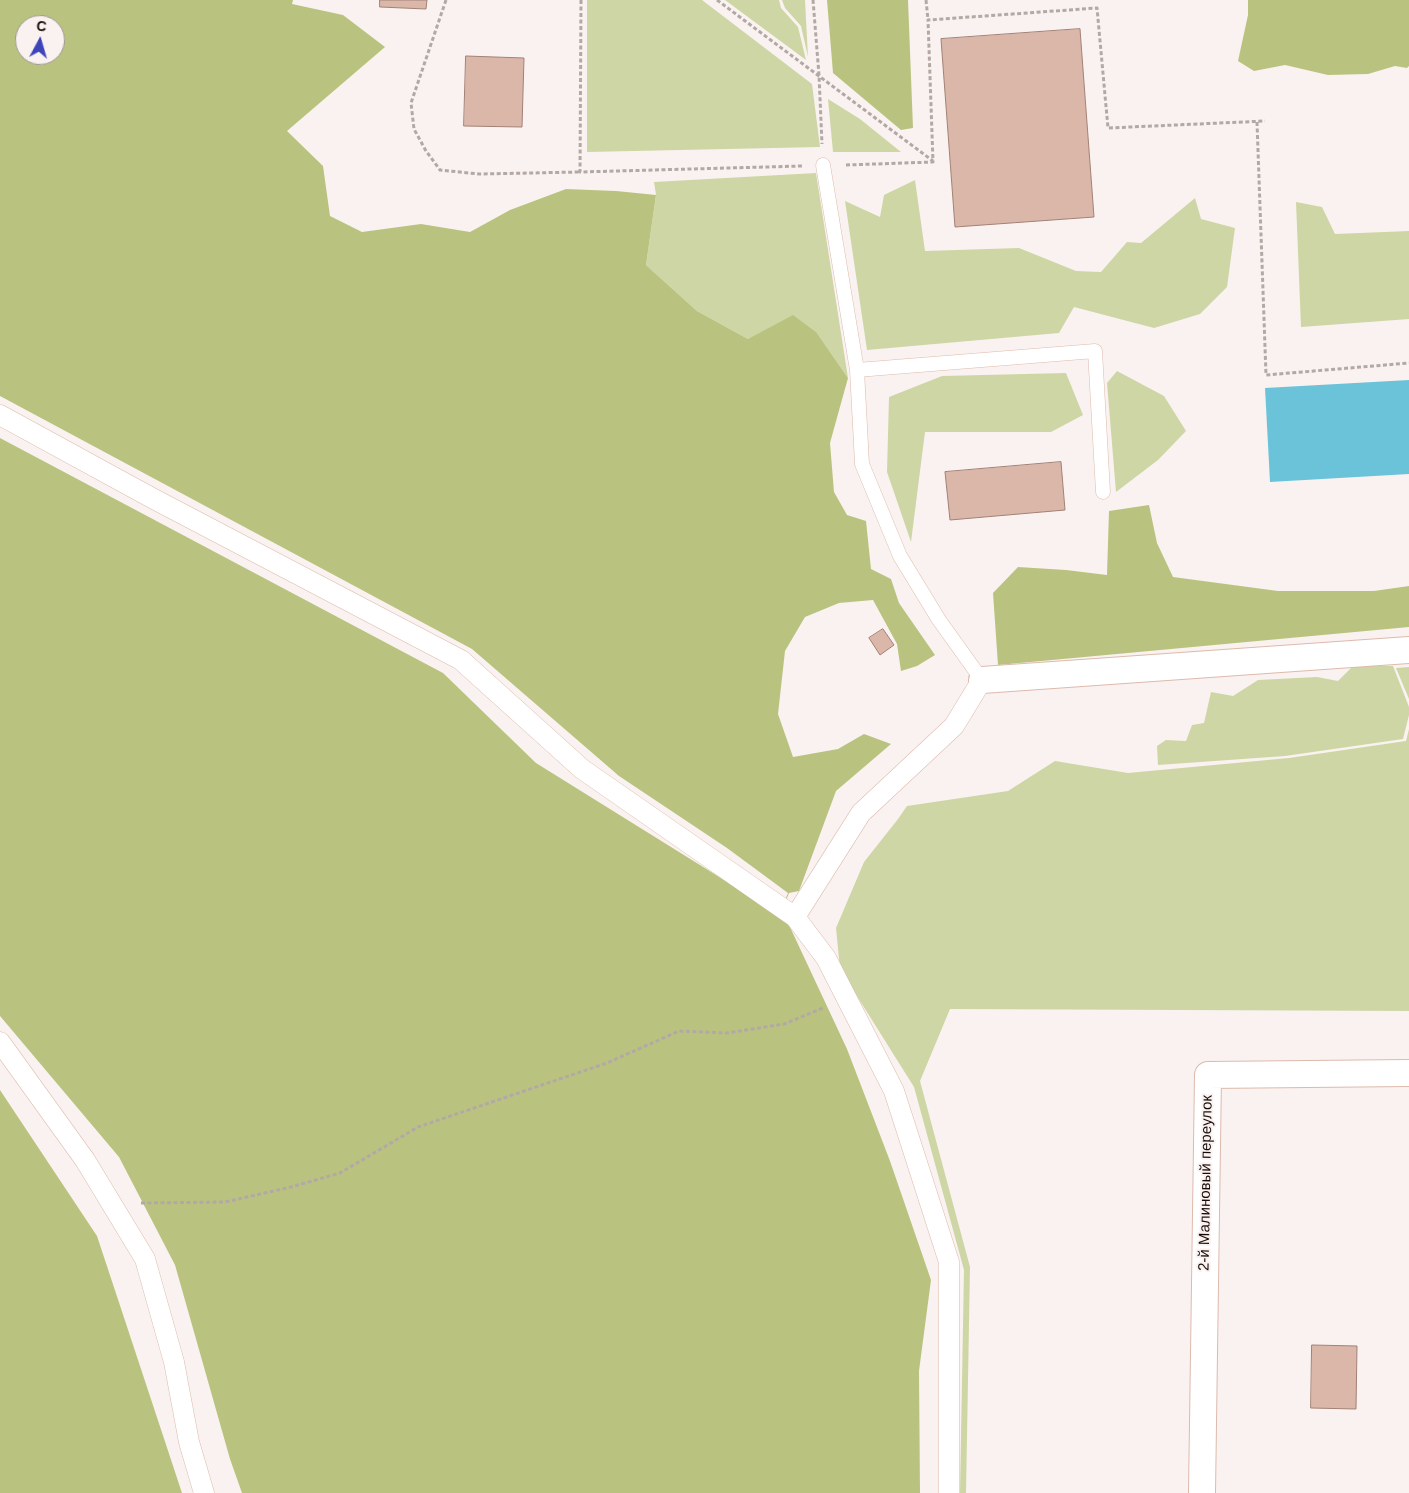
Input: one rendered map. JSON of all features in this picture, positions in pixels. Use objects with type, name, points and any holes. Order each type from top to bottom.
[{"type":"street","points":[[0,415],[152,498],[461,660],[582,769],[795,917],[826,958],[894,1092],[950,1262],[948,1493]]},
{"type":"street","points":[[795,917],[861,813],[954,726],[982,680],[1409,650]]},
{"type":"street","points":[[0,1042],[85,1160],[145,1259],[174,1362],[189,1442],[204,1493]]},
{"type":"street","name":"2-й Малиновый переулок","points":[[1202,1493],[1208,1075],[1409,1073]]},
{"type":"lane","points":[[823,165],[857,370],[862,464],[900,556],[939,620],[982,680]]},
{"type":"lane","points":[[857,370],[1094,351],[1103,492]]},
{"type":"path","points":[[446,0],[411,103],[414,129],[426,151],[440,170],[479,174],[933,162]]},
{"type":"path","points":[[580,172],[581,0]]},
{"type":"path","points":[[717,0],[933,162]]},
{"type":"path","points":[[813,0],[823,165]]},
{"type":"path","points":[[926,0],[933,162]]},
{"type":"path","points":[[928,20],[1097,8],[1108,128],[1265,122]]},
{"type":"path","points":[[1257,122],[1266,374],[1409,363]]},
{"type":"path","points":[[111,1204],[226,1202],[291,1188],[340,1173],[418,1127],[607,1063],[679,1031],[727,1033],[784,1024],[846,998]]},
{"type":"green space","points":[[0,0],[293,0],[292,4],[343,15],[385,47],[287,131],[323,166],[330,216],[362,232],[421,224],[470,232],[510,210],[566,189],[656,195],[646,265],[697,311],[748,339],[793,315],[817,333],[848,378],[830,443],[834,492],[847,515],[866,521],[871,569],[891,579],[899,603],[935,655],[917,666],[901,671],[897,644],[873,600],[839,603],[805,617],[785,651],[778,714],[793,757],[838,749],[864,734],[891,744],[836,791],[799,891],[789,893],[782,910],[847,1049],[890,1161],[931,1280],[919,1371],[920,1493],[242,1493],[230,1459],[175,1265],[119,1157],[0,1016],[0,438],[443,673],[536,763],[761,903],[780,912],[788,893],[727,848],[619,776],[472,649],[0,396]]},
{"type":"green space","points":[[587,0],[702,0],[812,84],[820,147],[587,152]]},
{"type":"green space","points":[[725,0],[779,0],[781,8],[798,27],[806,60]]},
{"type":"green space","points":[[782,0],[805,0],[808,57],[801,26],[785,8]]},
{"type":"green space","points":[[827,0],[908,0],[913,128],[901,130],[833,73]]},
{"type":"green space","points":[[1248,0],[1409,0],[1409,66],[1407,68],[1395,66],[1368,74],[1328,75],[1285,65],[1254,71],[1238,61],[1248,15]]},
{"type":"green space","points":[[828,99],[860,119],[901,152],[833,152]]},
{"type":"green space","points":[[816,173],[848,378],[817,333],[748,339],[697,311],[646,265],[656,195],[654,182]]},
{"type":"green space","points":[[915,180],[925,251],[1019,248],[1076,271],[1101,272],[1127,242],[1141,243],[1195,198],[1201,219],[1235,228],[1227,287],[1200,314],[1154,328],[1074,307],[1059,333],[867,350],[845,201],[880,217],[884,195]]},
{"type":"green space","points":[[1296,202],[1322,207],[1335,234],[1409,231],[1409,319],[1301,327]]},
{"type":"green space","points":[[1117,371],[1164,396],[1186,431],[1158,460],[1116,492],[1107,383]]},
{"type":"green space","points":[[1066,373],[1083,415],[1051,432],[925,432],[911,542],[887,472],[889,397],[942,376]]},
{"type":"green space","points":[[1149,505],[1157,543],[1173,577],[1278,591],[1374,591],[1409,586],[1409,627],[998,665],[993,593],[1018,567],[1107,575],[1109,511]]},
{"type":"green space","points":[[1354,665],[1393,666],[1409,707],[1403,739],[1285,756],[1158,765],[1157,746],[1166,740],[1186,741],[1192,725],[1204,723],[1211,692],[1233,696],[1258,680],[1317,677],[1338,681]]},
{"type":"green space","points":[[1409,667],[1409,699],[1396,668]]},
{"type":"green space","points":[[1409,729],[1409,1011],[950,1009],[920,1081],[970,1267],[966,1493],[960,1493],[964,1270],[914,1087],[840,969],[836,928],[864,862],[907,806],[1008,791],[1055,761],[1128,773],[1289,758],[1406,741]]},
{"type":"green space","points":[[0,1090],[97,1236],[182,1493],[0,1493]]},
{"type":"water","points":[[1409,380],[1409,474],[1270,482],[1265,388]]},
{"type":"building","points":[[380,0],[427,0],[426,9],[380,7]]},
{"type":"building","points":[[1080,29],[1094,217],[955,227],[941,39]]},
{"type":"building","points":[[466,56],[524,58],[522,127],[464,126]]},
{"type":"building","points":[[1061,462],[1065,510],[950,520],[945,472]]},
{"type":"building","points":[[883,629],[894,645],[880,655],[869,638]]},
{"type":"building","points":[[1312,1345],[1357,1346],[1356,1409],[1311,1408]]}]
